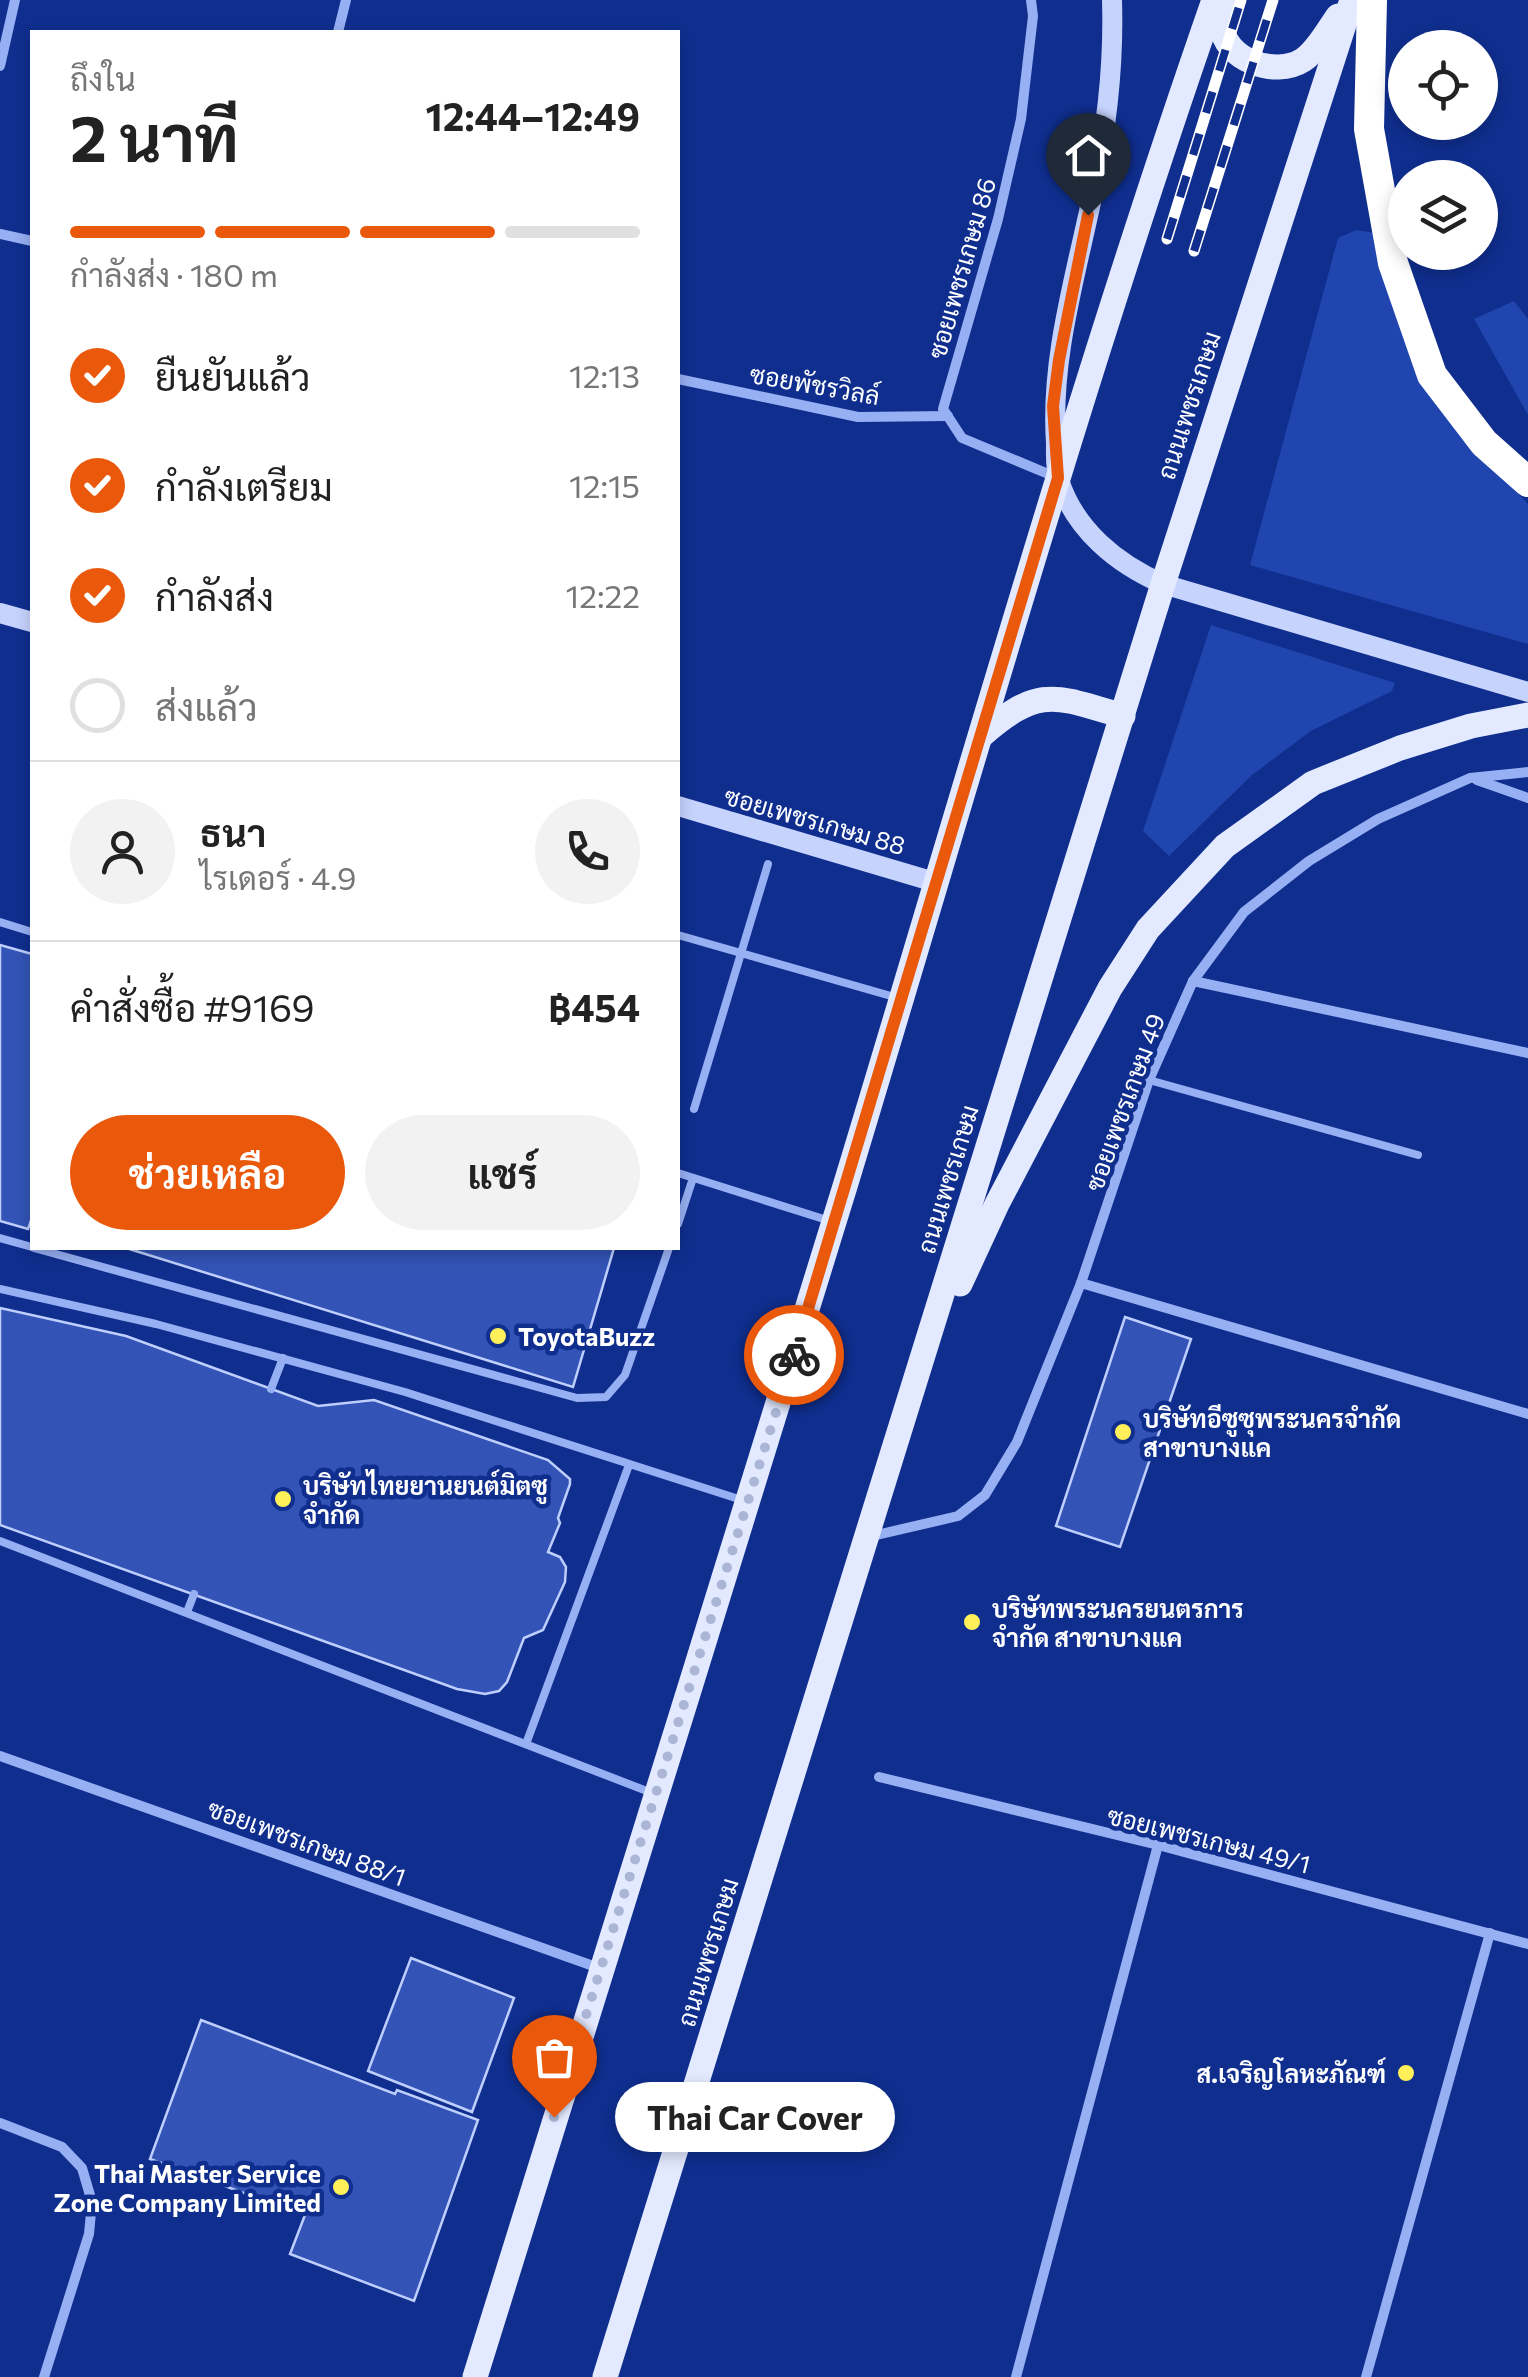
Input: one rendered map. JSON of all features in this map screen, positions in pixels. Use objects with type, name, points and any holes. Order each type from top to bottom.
[{"type":"highway","points":[[1372,0],[1369,129],[1392,263],[1432,375],[1484,443],[1528,482]]},
{"type":"main road","points":[[1112,0],[1110,88],[1053,406],[1058,478],[1074,515],[1110,554],[1135,572],[1163,584],[1528,692]]},
{"type":"main road","points":[[474,2377],[749,1502],[1058,478],[1164,143],[1214,0]]},
{"type":"main road","points":[[1224,0],[1221,26],[1228,44],[1241,56],[1266,67],[1289,68],[1307,58],[1351,0]]},
{"type":"main road","name":"ถนนเพชรเกษม","points":[[605,2377],[1163,584],[1351,0]]},
{"type":"main road","points":[[0,613],[30,621]]},
{"type":"main road","points":[[982,735],[1011,710],[1036,700],[1064,700],[1123,716]]},
{"type":"main road","points":[[918,1374],[1072,1056],[1148,929],[1225,846],[1313,782],[1400,748],[1471,726],[1528,715]]},
{"type":"main road","name":"ซอยเพชรเกษม 88","points":[[680,807],[938,882]]},
{"type":"street","points":[[0,66],[16,0]]},
{"type":"street","points":[[338,30],[346,0]]},
{"type":"street","name":"ซอยเพชรเกษม 86","points":[[948,416],[943,408],[948,381],[998,219],[1021,119],[1032,0]]},
{"type":"street","points":[[0,234],[30,242]]},
{"type":"street","name":"ซอยพัชรวิลล์","points":[[680,379],[858,417],[948,416]]},
{"type":"street","points":[[948,416],[962,438],[1058,478]]},
{"type":"street","name":"ซอยเพชรเกษม 49","points":[[867,1537],[958,1516],[985,1495],[1017,1442],[1080,1283],[1149,1080],[1192,981],[1244,912],[1310,861],[1378,819],[1470,778],[1528,772]]},
{"type":"street","points":[[1470,778],[1528,798]]},
{"type":"street","points":[[1192,981],[1528,1053]]},
{"type":"street","points":[[1080,1283],[1528,1414]]},
{"type":"street","name":"ซอยเพชรเกษม 88/1","points":[[0,1756],[600,1968]]},
{"type":"street","name":"ซอยเพชรเกษม 49/1","points":[[879,1777],[1158,1845],[1528,1944]]},
{"type":"street","points":[[1016,2377],[1158,1845]]},
{"type":"street","points":[[1366,2377],[1490,1933]]},
{"type":"street","points":[[0,2123],[62,2147],[82,2168],[92,2202],[89,2234],[44,2377]]},
{"type":"lane","points":[[694,1110],[768,864]]},
{"type":"lane","points":[[0,922],[30,931]]},
{"type":"lane","points":[[680,936],[902,1000]]},
{"type":"lane","points":[[1149,1080],[1418,1155]]},
{"type":"lane","points":[[680,1174],[834,1222]]},
{"type":"lane","points":[[680,1218],[693,1178]]},
{"type":"lane","points":[[0,1238],[30,1246]]},
{"type":"lane","points":[[44,1250],[577,1398],[606,1397],[625,1375],[668,1250]]},
{"type":"lane","points":[[0,1288],[405,1392],[749,1502]]},
{"type":"lane","points":[[271,1389],[283,1358]]},
{"type":"lane","points":[[526,1744],[629,1464]]},
{"type":"lane","points":[[0,1542],[656,1795]]},
{"type":"lane","points":[[187,1612],[194,1594]]},
{"type":"shaded area","points":[[1356,230],[1375,233],[1457,430],[1528,504],[1528,644],[1250,565],[1338,238]]},
{"type":"shaded area","points":[[1514,301],[1528,319],[1528,415],[1474,319]]},
{"type":"shaded area","points":[[1211,625],[1395,683],[1392,691],[1311,731],[1252,775],[1169,856],[1143,831]]},
{"type":"building","points":[[0,945],[30,953],[30,1224],[28,1229],[0,1221]]},
{"type":"building","name":"ToyotaBuzz","points":[[132,1250],[613,1250],[573,1387]]},
{"type":"building","name":"บริษัทไทยยานยนต์มิตซู จำกัด","points":[[0,1308],[126,1336],[318,1406],[374,1400],[548,1460],[570,1479],[570,1484],[548,1552],[560,1557],[566,1567],[565,1582],[543,1630],[524,1638],[507,1682],[499,1691],[485,1694],[457,1689],[0,1525]]},
{"type":"building","name":"บริษัทอีซูซุพระนครจำกัด สาขาบางแค","points":[[1125,1317],[1191,1339],[1120,1547],[1056,1526]]},
{"type":"building","points":[[411,1958],[514,1998],[472,2112],[368,2071]]},
{"type":"building","name":"Thai Master Service Zone Company Limited","points":[[201,2020],[395,2094],[397,2090],[478,2120],[414,2301],[290,2254],[305,2215],[150,2159]]},
{"type":"railway","points":[[1167,239],[1241,0]]},
{"type":"railway","points":[[1194,251],[1273,0]]},
{"type":"way so far","points":[[554,2117],[794,1355]]},
{"type":"place","name":"ToyotaBuzz","points":[[498,1336]]},
{"type":"place","name":"บริษัทอีซูซุพระนครจำกัด สาขาบางแค","points":[[1123,1432]]},
{"type":"place","name":"บริษัทไทยยานยนต์มิตซู จำกัด","points":[[283,1499]]},
{"type":"place","name":"บริษัทพระนครยนตรการ จำกัด สาขาบางแค","points":[[972,1622]]},
{"type":"place","name":"ส.เจริญโลหะภัณฑ์","points":[[1406,2073]]},
{"type":"place","name":"Thai Car Cover","points":[[554,2117]]},
{"type":"place","name":"Thai Master Service Zone Company Limited","points":[[341,2187]]},
{"type":"route","points":[[794,1355],[1058,478],[1053,406],[1088,215]]}]
